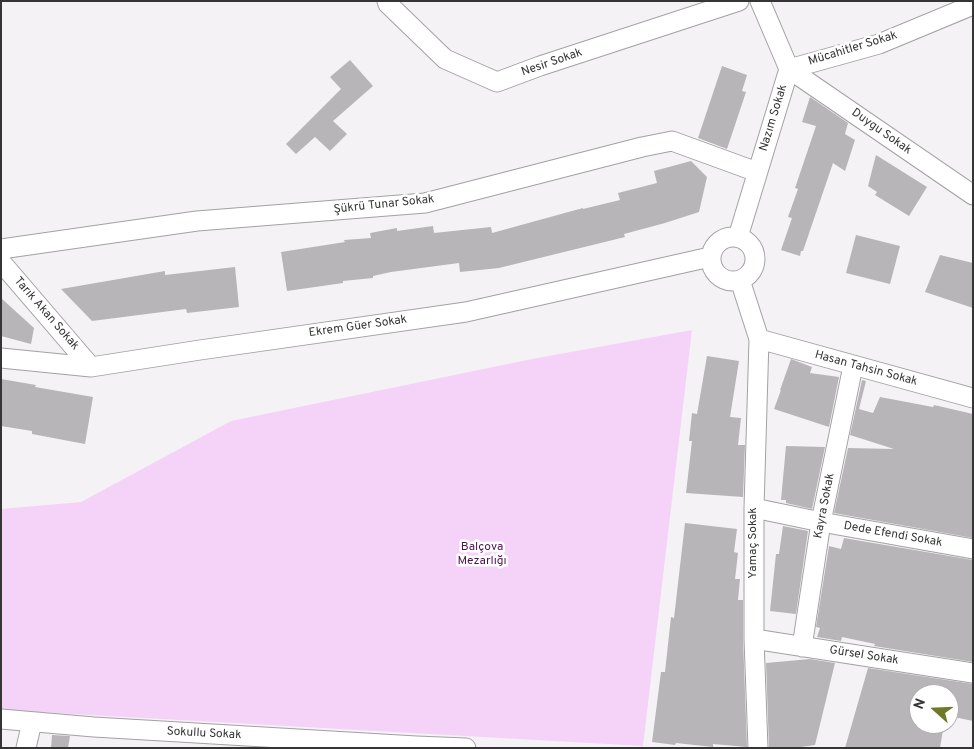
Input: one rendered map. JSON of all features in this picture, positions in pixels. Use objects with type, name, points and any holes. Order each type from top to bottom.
[{"type":"street","name":"Nesir Sokak","points":[[387,1],[445,59],[497,82],[738,1]]},
{"type":"street","name":"Nazım Sokak","points":[[738,237],[789,69],[760,1]]},
{"type":"street","name":"Mücahitler Sokak","points":[[789,69],[879,44],[973,5]]},
{"type":"street","name":"Duygu Sokak","points":[[789,69],[973,195]]},
{"type":"street","name":"Şükrü Tunar Sokak","points":[[1,249],[197,222],[425,204],[642,147],[672,141],[757,172]]},
{"type":"street","points":[[738,237],[745,240],[754,252],[754,266],[746,277],[740,280],[726,280],[715,272],[711,265],[710,257],[716,244],[722,239],[738,237]]},
{"type":"street","name":"Ekrem Güer Sokak","points":[[1,358],[91,366],[466,312],[710,257]]},
{"type":"street","name":"Tarık Akan Sokak","points":[[1,262],[91,366]]},
{"type":"street","name":"Yamaç Sokak","points":[[740,280],[758,339],[754,508],[754,640],[758,748]]},
{"type":"street","name":"Hasan Tahsin Sokak","points":[[758,339],[973,398]]},
{"type":"street","name":"Kayra Sokak","points":[[802,647],[821,522],[853,366]]},
{"type":"street","name":"Dede Efendi Sokak","points":[[754,508],[973,549]]},
{"type":"street","name":"Gürsel Sokak","points":[[754,640],[973,673]]},
{"type":"street","name":"Sokullu Sokak","points":[[1,719],[368,746],[466,748]]},
{"type":"street","points":[[26,748],[32,722]]},
{"type":"green space","name":"Balçova Mezarlığı","points":[[692,330],[643,746],[1,710],[1,509],[81,502],[231,421],[532,359]]},
{"type":"building","points":[[350,60],[373,86],[333,121],[347,134],[330,151],[315,137],[296,154],[286,144],[341,89],[330,77]]},
{"type":"building","points":[[722,66],[747,75],[742,91],[746,92],[727,149],[698,138]]},
{"type":"building","points":[[810,97],[848,123],[845,134],[855,140],[845,171],[833,163],[800,256],[781,250],[792,218],[788,217],[798,189],[795,188],[816,126],[802,122]]},
{"type":"building","points":[[876,155],[927,187],[909,216],[875,195],[877,192],[868,186]]},
{"type":"building","points":[[691,161],[707,177],[699,212],[624,234],[625,237],[499,268],[460,272],[459,263],[391,272],[373,276],[373,278],[343,281],[343,283],[287,291],[281,252],[345,242],[344,240],[371,238],[370,233],[397,228],[397,231],[433,226],[434,233],[491,227],[492,233],[620,200],[618,193],[657,183],[654,171]]},
{"type":"building","points":[[856,235],[900,246],[890,284],[846,273]]},
{"type":"building","points":[[940,255],[973,263],[973,308],[925,292]]},
{"type":"building","points":[[235,267],[239,307],[187,313],[186,309],[92,321],[61,289],[165,271],[165,275]]},
{"type":"building","points":[[1,298],[34,328],[31,344],[1,336]]},
{"type":"building","points":[[707,356],[739,361],[730,417],[741,418],[738,445],[745,445],[743,497],[686,493],[692,441],[689,441],[692,413],[697,414]]},
{"type":"building","points":[[791,359],[812,367],[810,373],[839,377],[829,427],[774,409]]},
{"type":"building","points":[[1,379],[93,397],[85,444],[32,434],[32,431],[1,426]]},
{"type":"building","points":[[862,380],[866,381],[859,409],[873,413],[880,397],[933,407],[934,405],[973,414],[973,538],[834,513],[848,448],[894,449],[850,435]]},
{"type":"building","points":[[786,446],[825,447],[812,509],[781,500]]},
{"type":"building","points":[[685,523],[737,529],[734,552],[738,553],[735,579],[740,579],[738,600],[743,600],[747,747],[713,744],[713,747],[676,743],[675,745],[652,742],[661,672],[665,672],[671,617],[674,618]]},
{"type":"building","points":[[783,526],[808,531],[796,614],[770,611],[776,554],[779,554]]},
{"type":"building","points":[[844,538],[973,560],[973,662],[874,646],[875,644],[842,637],[841,641],[817,637],[820,628],[816,627],[829,546],[841,549]]},
{"type":"building","points":[[810,659],[835,663],[815,745],[801,748],[769,748],[766,663]]},
{"type":"building","points":[[868,668],[973,684],[973,721],[959,718],[959,684],[909,684],[909,734],[942,734],[940,748],[845,748]]},
{"type":"building","points":[[52,735],[70,736],[68,748],[51,748]]}]
